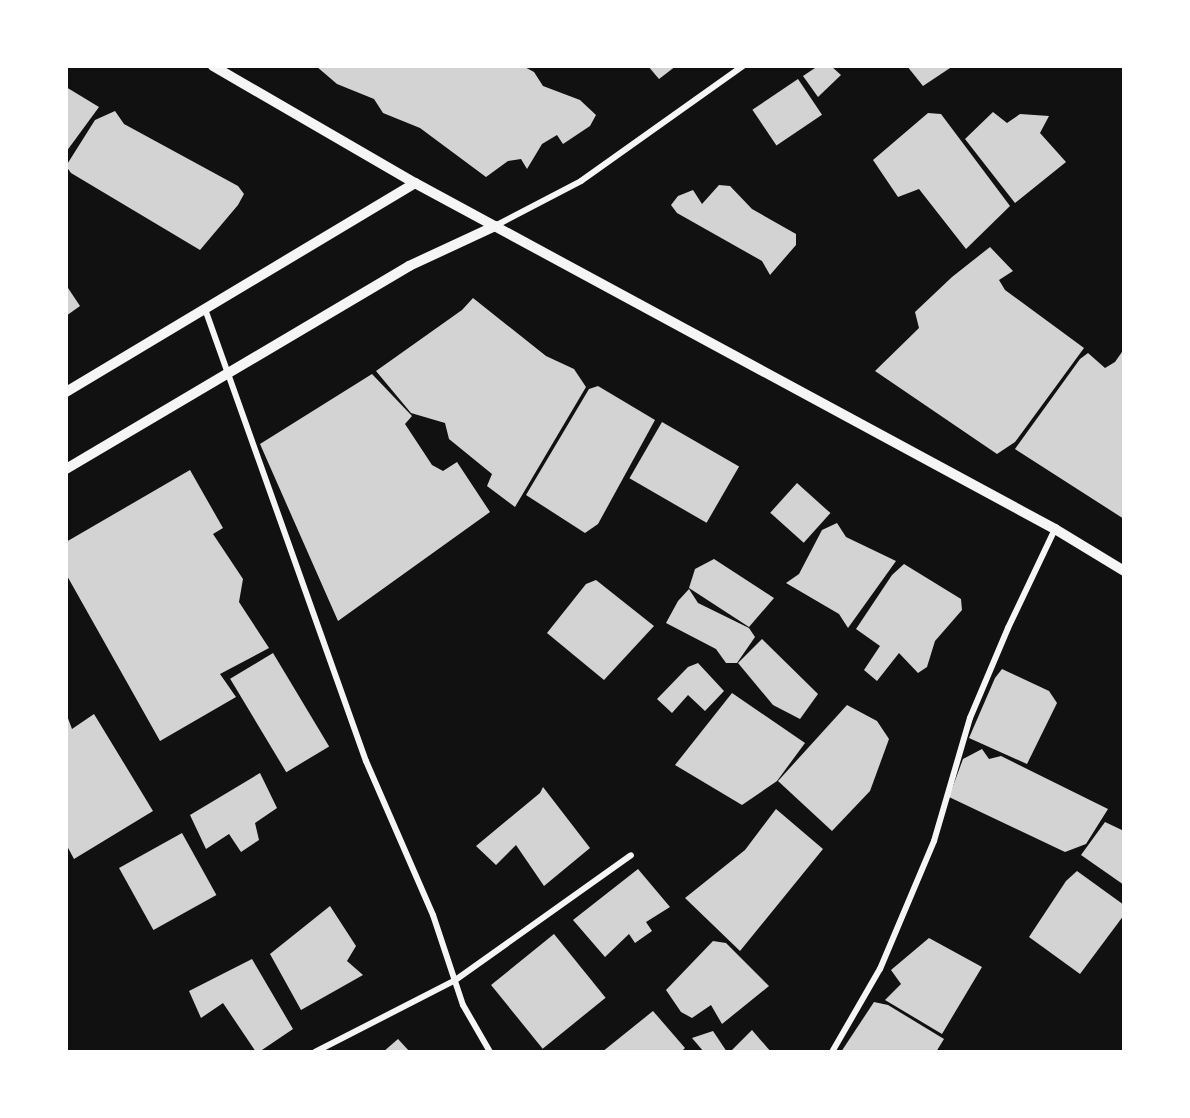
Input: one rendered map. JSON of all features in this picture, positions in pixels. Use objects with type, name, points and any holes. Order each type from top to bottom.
[{"type":"street","points":[[213,66],[415,183],[1055,530],[1124,571]]},
{"type":"street","points":[[66,469],[409,266],[495,226],[581,181],[742,66]]},
{"type":"street","points":[[66,392],[415,183]]},
{"type":"street","points":[[205,309],[366,761],[433,915],[463,1005],[490,1052]]},
{"type":"street","points":[[832,1052],[880,969],[934,840],[970,718],[1008,628],[1055,530]]},
{"type":"street","points":[[315,1052],[454,981],[631,855]]},
{"type":"building","points":[[316,66],[523,66],[534,72],[543,86],[580,100],[596,115],[590,126],[563,144],[557,135],[542,144],[527,169],[521,159],[508,161],[486,177],[420,128],[383,113],[374,99],[337,84]]},
{"type":"building","points":[[648,66],[676,66],[659,79]]},
{"type":"building","points":[[818,66],[831,66],[841,75],[818,97],[803,76]]},
{"type":"building","points":[[907,66],[953,66],[923,86]]},
{"type":"building","points":[[798,79],[822,115],[776,145],[752,110]]},
{"type":"building","points":[[66,87],[99,107],[66,152]]},
{"type":"building","points":[[115,111],[124,124],[238,186],[244,194],[238,205],[200,250],[71,173],[66,166],[95,120]]},
{"type":"building","points":[[993,112],[1007,123],[1020,114],[1049,116],[1040,133],[1066,162],[1015,203],[965,139]]},
{"type":"building","points":[[928,113],[941,114],[1010,206],[966,249],[919,189],[898,197],[873,160]]},
{"type":"building","points":[[719,185],[730,186],[752,209],[796,234],[796,245],[770,275],[762,261],[677,213],[671,205],[678,196],[693,190],[702,204]]},
{"type":"building","points":[[990,247],[1013,271],[999,280],[1005,290],[1084,348],[1015,442],[997,454],[875,371],[919,328],[915,312],[952,277]]},
{"type":"building","points":[[66,285],[80,306],[66,316]]},
{"type":"building","points":[[473,298],[546,356],[574,369],[586,387],[515,507],[487,486],[492,474],[449,439],[445,423],[411,413],[376,371],[462,310]]},
{"type":"building","points":[[1124,349],[1124,519],[1015,449],[1080,359],[1088,353],[1105,368],[1115,362]]},
{"type":"building","points":[[372,374],[412,416],[405,424],[432,465],[443,471],[457,462],[490,512],[338,621],[260,444]]},
{"type":"building","points":[[598,386],[655,420],[598,524],[585,533],[526,495],[589,389]]},
{"type":"building","points":[[662,422],[739,466],[707,523],[630,478]]},
{"type":"building","points":[[190,470],[223,528],[213,534],[243,579],[239,602],[269,648],[220,674],[236,697],[160,741],[66,574],[66,542]]},
{"type":"building","points":[[797,483],[830,513],[804,543],[770,513]]},
{"type":"building","points":[[837,523],[846,537],[896,561],[848,628],[839,614],[786,583],[799,574],[822,530]]},
{"type":"building","points":[[714,559],[774,598],[749,627],[689,588],[695,569]]},
{"type":"building","points":[[904,564],[961,599],[962,610],[935,641],[927,667],[918,673],[899,653],[877,681],[864,670],[880,646],[856,629],[892,575]]},
{"type":"building","points":[[596,580],[654,626],[604,680],[547,633],[586,584]]},
{"type":"building","points":[[689,589],[698,603],[749,628],[755,637],[737,663],[726,663],[716,649],[666,623],[678,601]]},
{"type":"building","points":[[762,639],[818,694],[800,719],[773,705],[738,663]]},
{"type":"building","points":[[273,653],[329,746],[286,772],[230,679]]},
{"type":"building","points":[[698,663],[724,691],[705,711],[688,695],[672,713],[657,699],[688,667]]},
{"type":"building","points":[[1002,669],[1049,691],[1057,703],[1027,764],[969,738],[995,678]]},
{"type":"building","points":[[732,693],[805,743],[777,781],[742,805],[675,765]]},
{"type":"building","points":[[847,705],[877,721],[889,739],[870,791],[832,831],[778,781]]},
{"type":"building","points":[[66,713],[72,729],[94,714],[153,811],[74,859],[66,844]]},
{"type":"building","points":[[982,749],[989,759],[1001,756],[1108,809],[1086,844],[1065,852],[949,797],[963,759]]},
{"type":"building","points":[[260,773],[277,808],[255,823],[259,840],[241,852],[229,834],[206,849],[190,815]]},
{"type":"building","points":[[543,787],[590,848],[544,886],[516,845],[496,865],[476,846],[540,793]]},
{"type":"building","points":[[776,809],[823,849],[740,951],[685,898],[745,850]]},
{"type":"building","points":[[1105,822],[1124,831],[1124,885],[1081,855]]},
{"type":"building","points":[[182,833],[216,895],[153,930],[119,868]]},
{"type":"building","points":[[638,869],[670,907],[646,922],[652,931],[635,943],[629,934],[605,957],[573,920]]},
{"type":"building","points":[[1077,871],[1124,905],[1124,915],[1080,974],[1029,937],[1066,881]]},
{"type":"building","points":[[330,906],[356,946],[347,961],[363,975],[301,1010],[270,954]]},
{"type":"building","points":[[554,934],[606,998],[543,1049],[491,985]]},
{"type":"building","points":[[929,938],[982,967],[942,1034],[885,1000],[901,984],[891,970]]},
{"type":"building","points":[[713,941],[726,943],[769,986],[722,1024],[711,1005],[692,1018],[681,1012],[666,990]]},
{"type":"building","points":[[252,959],[293,1029],[259,1052],[256,1052],[223,1003],[201,1018],[189,991]]},
{"type":"building","points":[[874,1002],[888,1005],[944,1039],[936,1052],[841,1052]]},
{"type":"building","points":[[653,1011],[685,1048],[681,1052],[602,1052]]},
{"type":"building","points":[[752,1030],[771,1052],[730,1052]]},
{"type":"building","points":[[713,1031],[727,1052],[704,1052],[692,1038]]},
{"type":"building","points":[[398,1039],[410,1052],[383,1052]]}]
